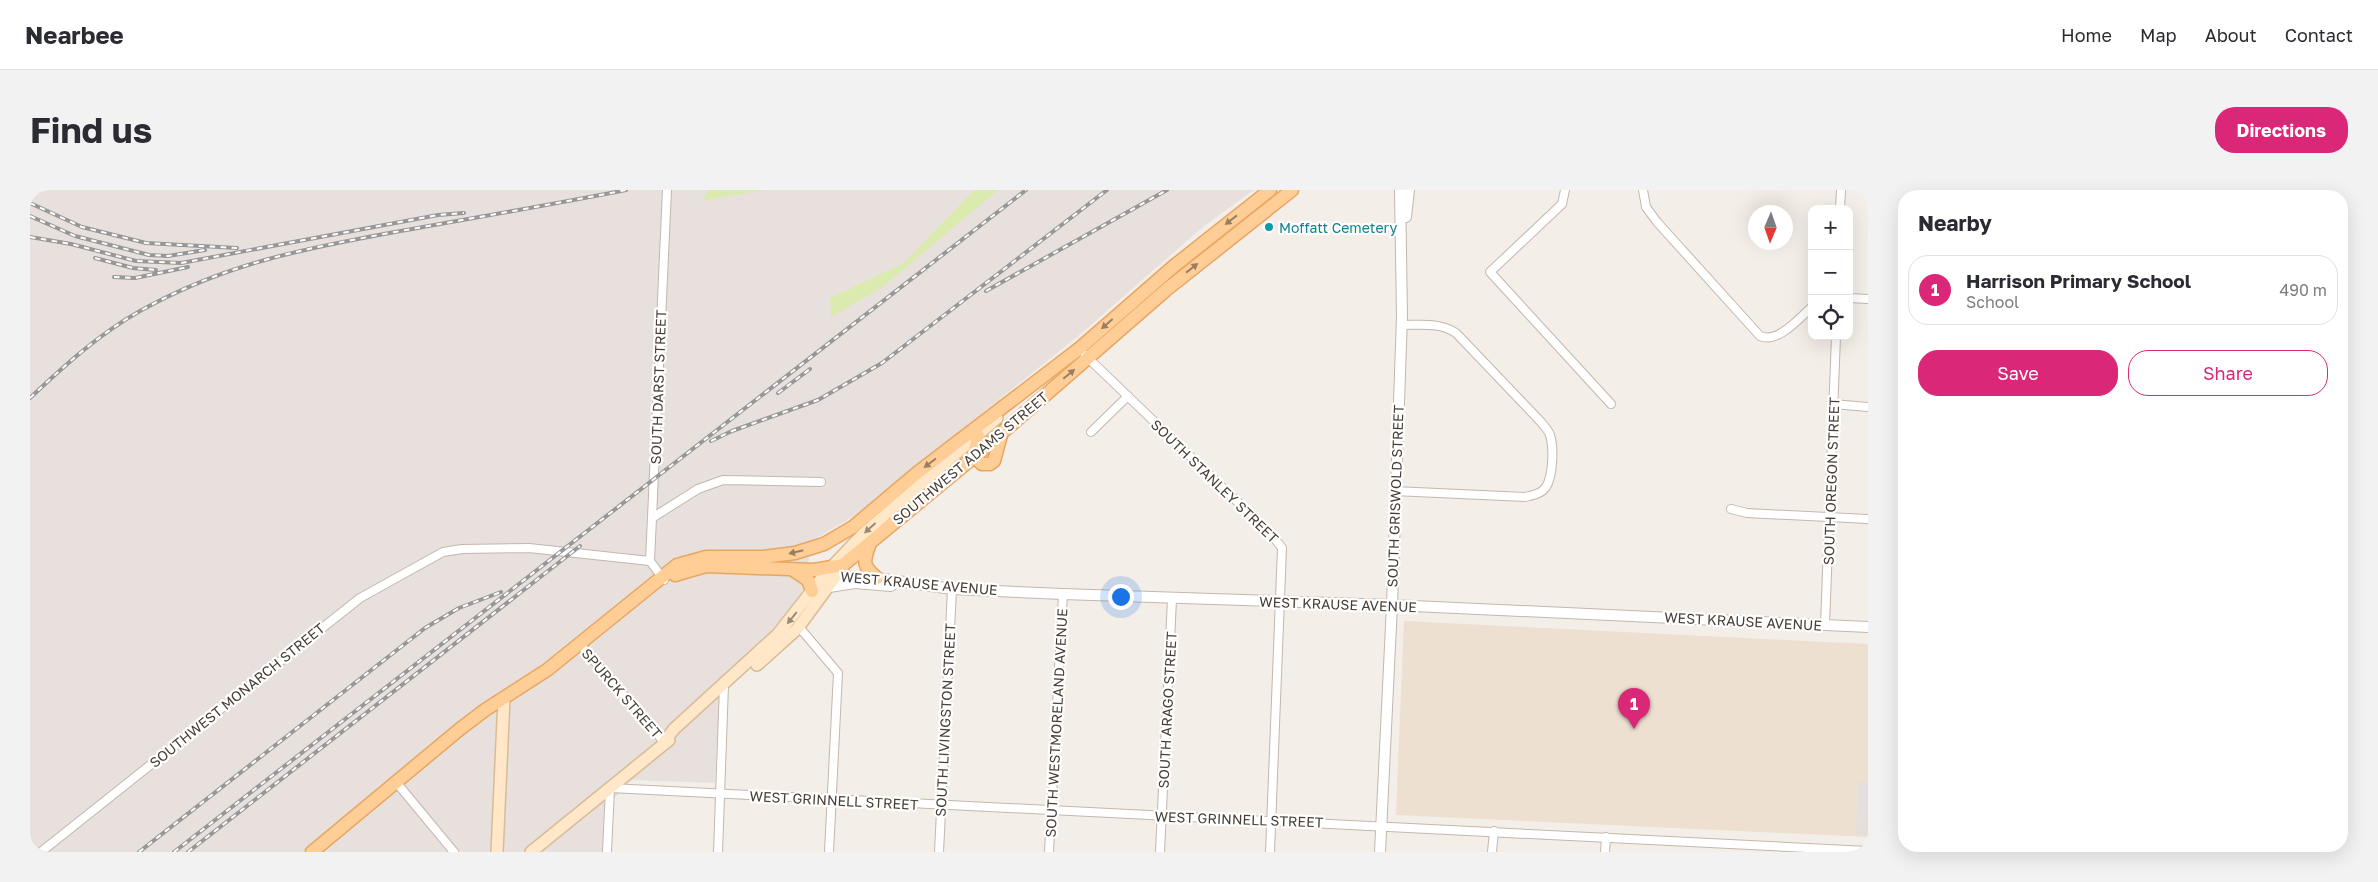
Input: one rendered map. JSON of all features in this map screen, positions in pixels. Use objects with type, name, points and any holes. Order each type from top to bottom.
[{"type":"main road","name":"SOUTHWEST ADAMS STREET","points":[[531,852],[664,742],[674,729],[799,627],[829,587],[833,572],[870,528],[978,436],[1038,380],[1080,348],[1174,266],[1270,190]]},
{"type":"main road","name":"SOUTHWEST ADAMS STREET","points":[[724,690],[778,634],[813,590],[833,572],[974,457],[1177,281],[1292,190]]},
{"type":"main road","points":[[312,852],[472,719],[533,680],[677,564],[699,558],[776,556],[808,550],[828,541],[859,523],[917,473],[1038,380]]},
{"type":"main road","points":[[974,457],[978,436]]},
{"type":"main road","points":[[871,541],[865,564],[867,570],[877,578]]},
{"type":"main road","name":"SOUTHWEST ADAMS STREET","points":[[662,578],[706,566],[833,572]]},
{"type":"main road","points":[[790,569],[808,580],[813,590]]},
{"type":"main road","points":[[498,852],[504,698]]},
{"type":"street","name":"SOUTH DARST STREET","points":[[650,560],[667,190]]},
{"type":"street","name":"SOUTH GRISWOLD STREET","points":[[1380,852],[1392,605],[1394,491],[1401,325],[1400,190]]},
{"type":"street","name":"SOUTH GRISWOLD STREET","points":[[1402,260],[1409,190]]},
{"type":"street","points":[[1565,190],[1562,204],[1490,272],[1611,404]]},
{"type":"street","points":[[1643,190],[1646,207],[1657,222],[1760,336],[1765,338],[1776,336],[1808,310]]},
{"type":"street","points":[[1840,205],[1841,190]]},
{"type":"street","points":[[1853,298],[1868,300]]},
{"type":"street","points":[[1394,491],[1525,497],[1536,495],[1546,486],[1550,478],[1552,446],[1550,434],[1541,422],[1456,332],[1448,327],[1436,325],[1401,325]]},
{"type":"street","name":"SOUTH OREGON STREET","points":[[1825,625],[1836,340]]},
{"type":"street","name":"SOUTH STANLEY STREET","points":[[1080,348],[1088,358],[1279,542],[1282,551],[1281,602],[1270,852]]},
{"type":"street","points":[[1091,432],[1128,396]]},
{"type":"street","points":[[1833,404],[1868,407]]},
{"type":"street","points":[[652,518],[698,489],[723,480],[821,482]]},
{"type":"street","points":[[1731,509],[1747,513],[1868,519]]},
{"type":"street","name":"SOUTHWEST MONARCH STREET","points":[[41,852],[360,598],[443,552],[462,548],[530,548],[650,560]]},
{"type":"street","points":[[650,560],[662,578]]},
{"type":"street","name":"WEST KRAUSE AVENUE","points":[[833,572],[952,589],[1172,599],[1392,605],[1868,627]]},
{"type":"street","points":[[829,587],[855,583],[952,589]]},
{"type":"street","name":"SOUTH LIVINGSTON STREET","points":[[939,852],[952,589]]},
{"type":"street","name":"SOUTH WESTMORELAND AVENUE","points":[[1049,852],[1062,594]]},
{"type":"street","name":"SOUTH ARAGO STREET","points":[[1160,852],[1172,599]]},
{"type":"street","points":[[799,627],[838,673],[829,852]]},
{"type":"street","name":"SPURCK STREET","points":[[580,644],[664,742]]},
{"type":"street","points":[[718,852],[724,690]]},
{"type":"street","points":[[396,782],[454,852]]},
{"type":"street","points":[[607,852],[610,788]]},
{"type":"street","name":"WEST GRINNELL STREET","points":[[610,788],[721,793],[831,801],[1381,825],[1868,851]]},
{"type":"street","points":[[1492,852],[1494,831]]},
{"type":"street","points":[[1605,852],[1606,837]]},
{"type":"shaded area","points":[[30,190],[1254,190],[1204,226],[1077,337],[854,516],[813,540],[801,596],[767,640],[720,680],[715,783],[632,780],[605,808],[602,852],[30,852]]},
{"type":"shaded area","points":[[1404,621],[1868,644],[1868,837],[1396,815]]},
{"type":"shaded area","points":[[1858,782],[1868,782],[1868,836],[1856,835]]},
{"type":"green space","points":[[709,190],[764,190],[701,201]]},
{"type":"green space","points":[[974,190],[998,190],[881,288],[831,317],[830,298],[904,263]]},
{"type":"railway","points":[[30,398],[82,351],[125,320],[171,295],[233,270],[264,260],[328,245],[626,190]]},
{"type":"railway","points":[[174,852],[1026,190]]},
{"type":"railway","points":[[711,441],[732,431],[818,400],[882,363],[1107,190]]},
{"type":"railway","points":[[986,291],[1167,190]]},
{"type":"railway","points":[[30,203],[82,227],[146,243],[237,248]]},
{"type":"railway","points":[[30,237],[71,244],[136,261],[181,263],[438,215],[464,213]]},
{"type":"railway","points":[[30,216],[75,236],[149,255],[168,256],[205,250]]},
{"type":"railway","points":[[95,258],[133,268],[156,270]]},
{"type":"railway","points":[[114,277],[135,278],[188,267]]},
{"type":"railway","points":[[778,393],[810,369]]},
{"type":"railway","points":[[188,852],[580,546]]},
{"type":"railway","points":[[139,852],[425,628],[459,608],[501,592]]},
{"type":"place","name":"Moffatt Cemetery","points":[[1269,227]]},
{"type":"place","name":"Harrison Primary School","points":[[1634,729]]}]
